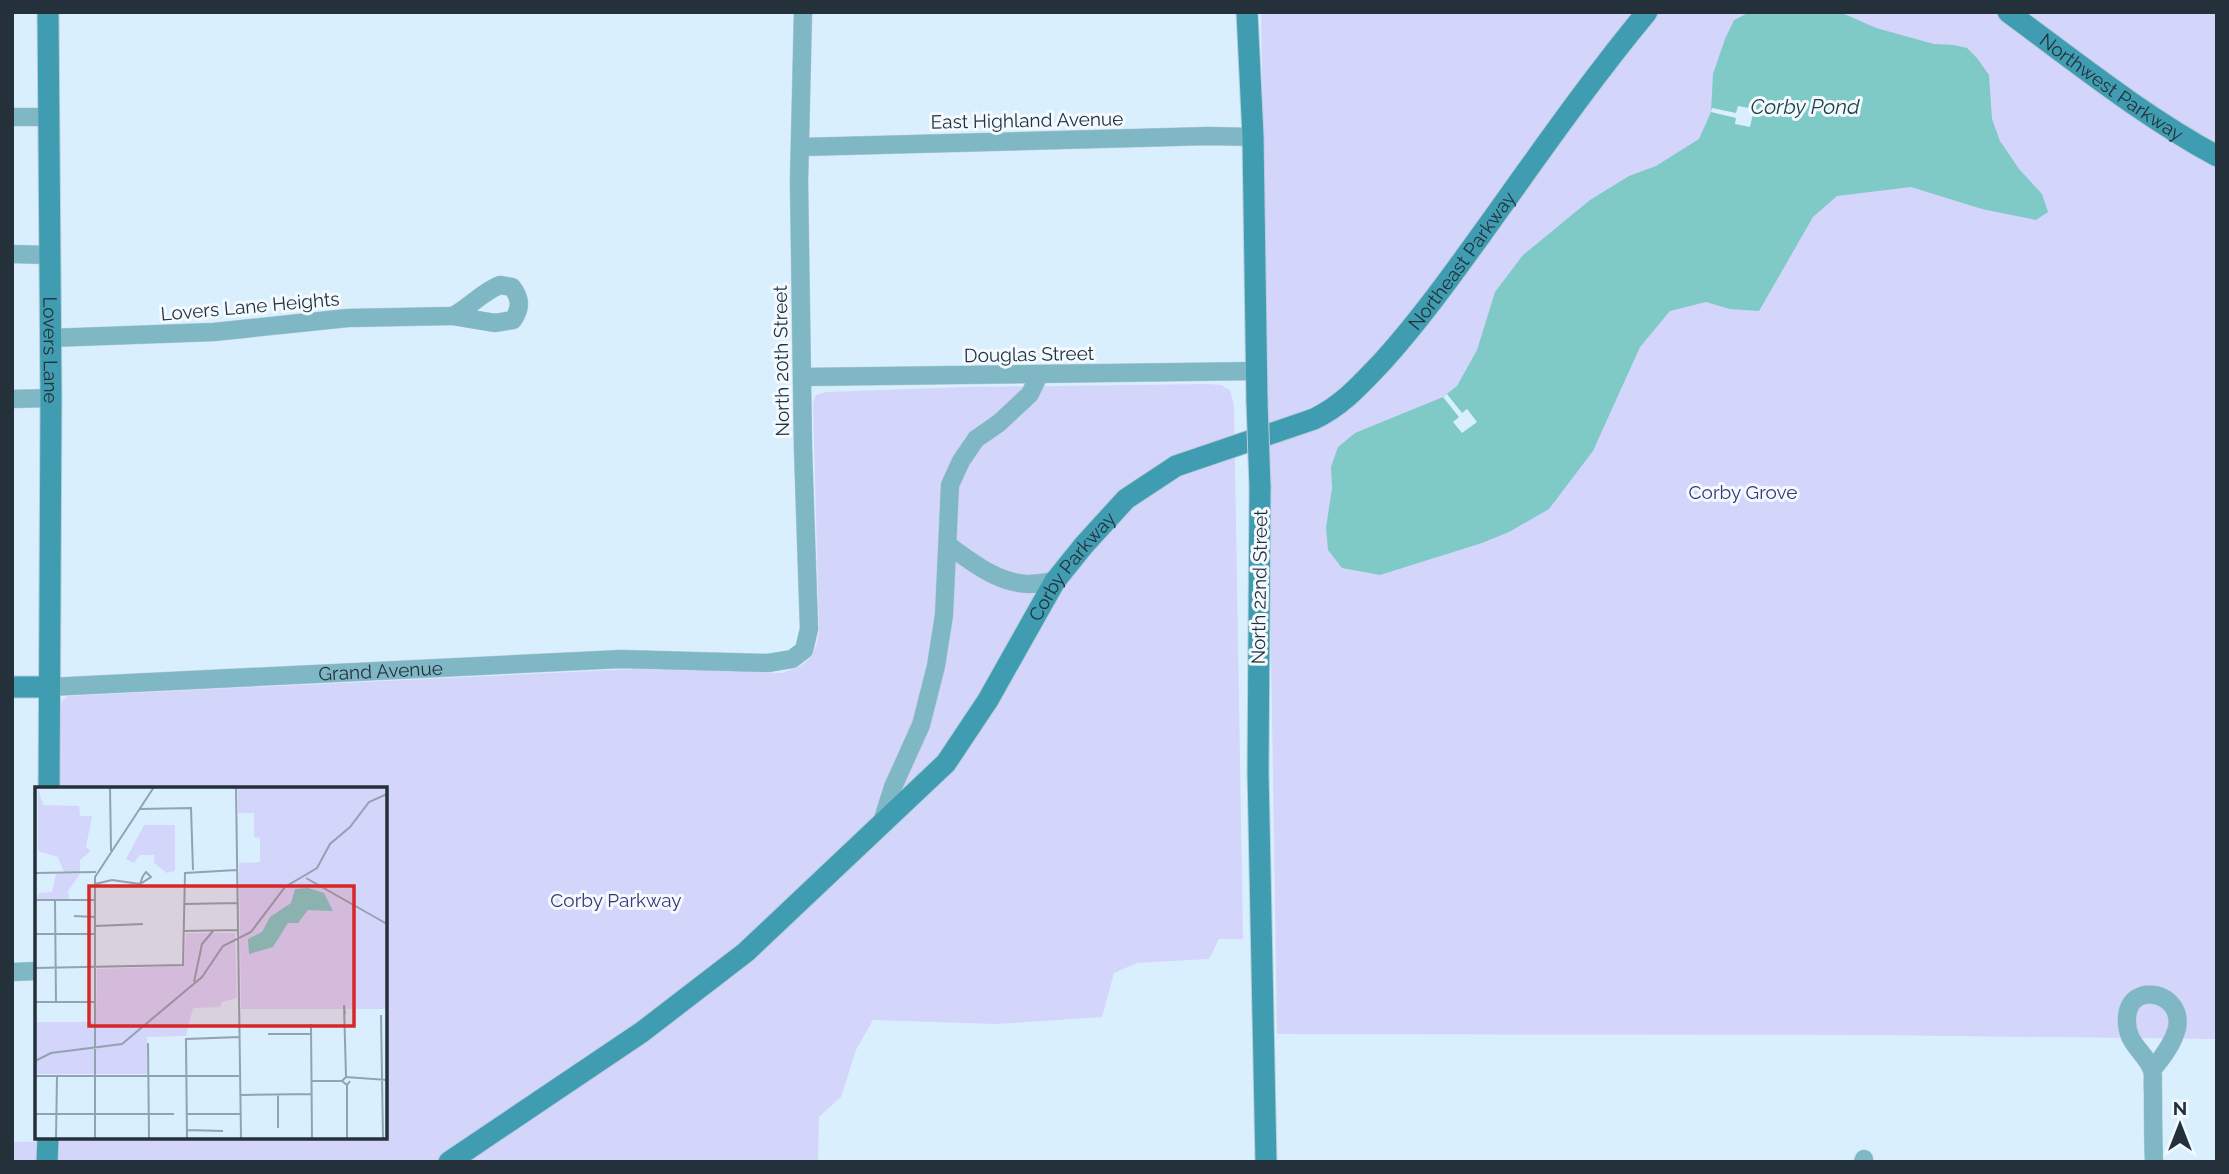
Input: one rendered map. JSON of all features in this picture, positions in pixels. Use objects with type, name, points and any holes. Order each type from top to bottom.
[{"type":"street","name":"Lovers Lane","points":[[48,12],[51,398],[49,787]]},
{"type":"street","name":"North 20th Street","points":[[750,662],[768,663],[792,659],[804,650],[808,640],[799,181],[802,147],[803,12]]},
{"type":"street","name":"North 22nd Street","points":[[1247,12],[1253,137],[1260,487],[1258,772],[1266,1162]]},
{"type":"street","name":"Northeast Parkway","points":[[1227,447],[1314,419],[1335,409],[1362,384],[1437,297],[1607,61],[1647,12]]},
{"type":"street","name":"Northwest Parkway","points":[[2008,12],[2183,138],[2217,156]]},
{"type":"street","points":[[12,117],[47,117]]},
{"type":"street","name":"East Highland Avenue","points":[[802,147],[1253,137]]},
{"type":"street","points":[[12,254],[50,255]]},
{"type":"street","name":"Lovers Lane Heights","points":[[50,338],[214,332],[348,318],[453,316]]},
{"type":"street","name":"Douglas Street","points":[[803,377],[1256,372]]},
{"type":"street","points":[[881,825],[892,787],[921,725],[936,666],[944,615],[950,485],[961,461],[976,439],[999,423],[1030,394],[1039,375]]},
{"type":"street","points":[[12,398],[51,398]]},
{"type":"street","name":"Corby Parkway","points":[[449,1162],[642,1032],[736,960],[946,763],[988,700],[1055,581],[1126,499],[1176,466],[1227,447]]},
{"type":"street","points":[[948,545],[980,568],[1004,580],[1027,584],[1055,581]]},
{"type":"street","name":"Grand Avenue","points":[[12,687],[621,659],[750,662]]},
{"type":"street","points":[[12,972],[35,971]]},
{"type":"street","points":[[2152,1070],[2154,1162]]},
{"type":"street","points":[[47,1162],[48,1139]]},
{"type":"green space","name":"Corby Grove","points":[[1261,12],[2217,12],[2217,1039],[1870,1035],[1277,1034]]},
{"type":"green space","name":"Corby Parkway","points":[[1207,384],[1221,385],[1230,390],[1234,405],[1243,939],[1219,939],[1209,959],[1137,963],[1114,973],[1102,1017],[995,1024],[873,1020],[856,1050],[841,1097],[819,1117],[818,1162],[12,1162],[12,1142],[60,1139],[387,1139],[387,787],[60,787],[60,708],[62,701],[68,696],[635,669],[781,673],[808,660],[815,649],[819,632],[813,403],[816,395],[826,392]]},
{"type":"water","name":"Corby Pond","points":[[1750,12],[1842,13],[1876,28],[1934,44],[1967,48],[1989,75],[1992,119],[2000,141],[2019,169],[2042,194],[2048,212],[2036,220],[1982,209],[1911,187],[1837,196],[1813,217],[1759,311],[1730,309],[1706,302],[1670,311],[1640,347],[1593,451],[1549,509],[1509,532],[1482,543],[1380,575],[1342,568],[1328,550],[1326,528],[1332,488],[1331,467],[1338,447],[1355,433],[1443,397],[1457,386],[1477,350],[1495,292],[1523,255],[1590,200],[1629,176],[1656,166],[1699,139],[1711,112],[1713,74],[1725,39],[1734,20]]},
{"type":"pier","points":[[1738,106],[1754,109],[1750,127],[1735,124],[1736,118],[1711,112],[1712,108],[1736,113]]},
{"type":"pier","points":[[1447,394],[1462,413],[1467,409],[1477,422],[1462,433],[1453,422],[1459,417],[1443,397]]}]
